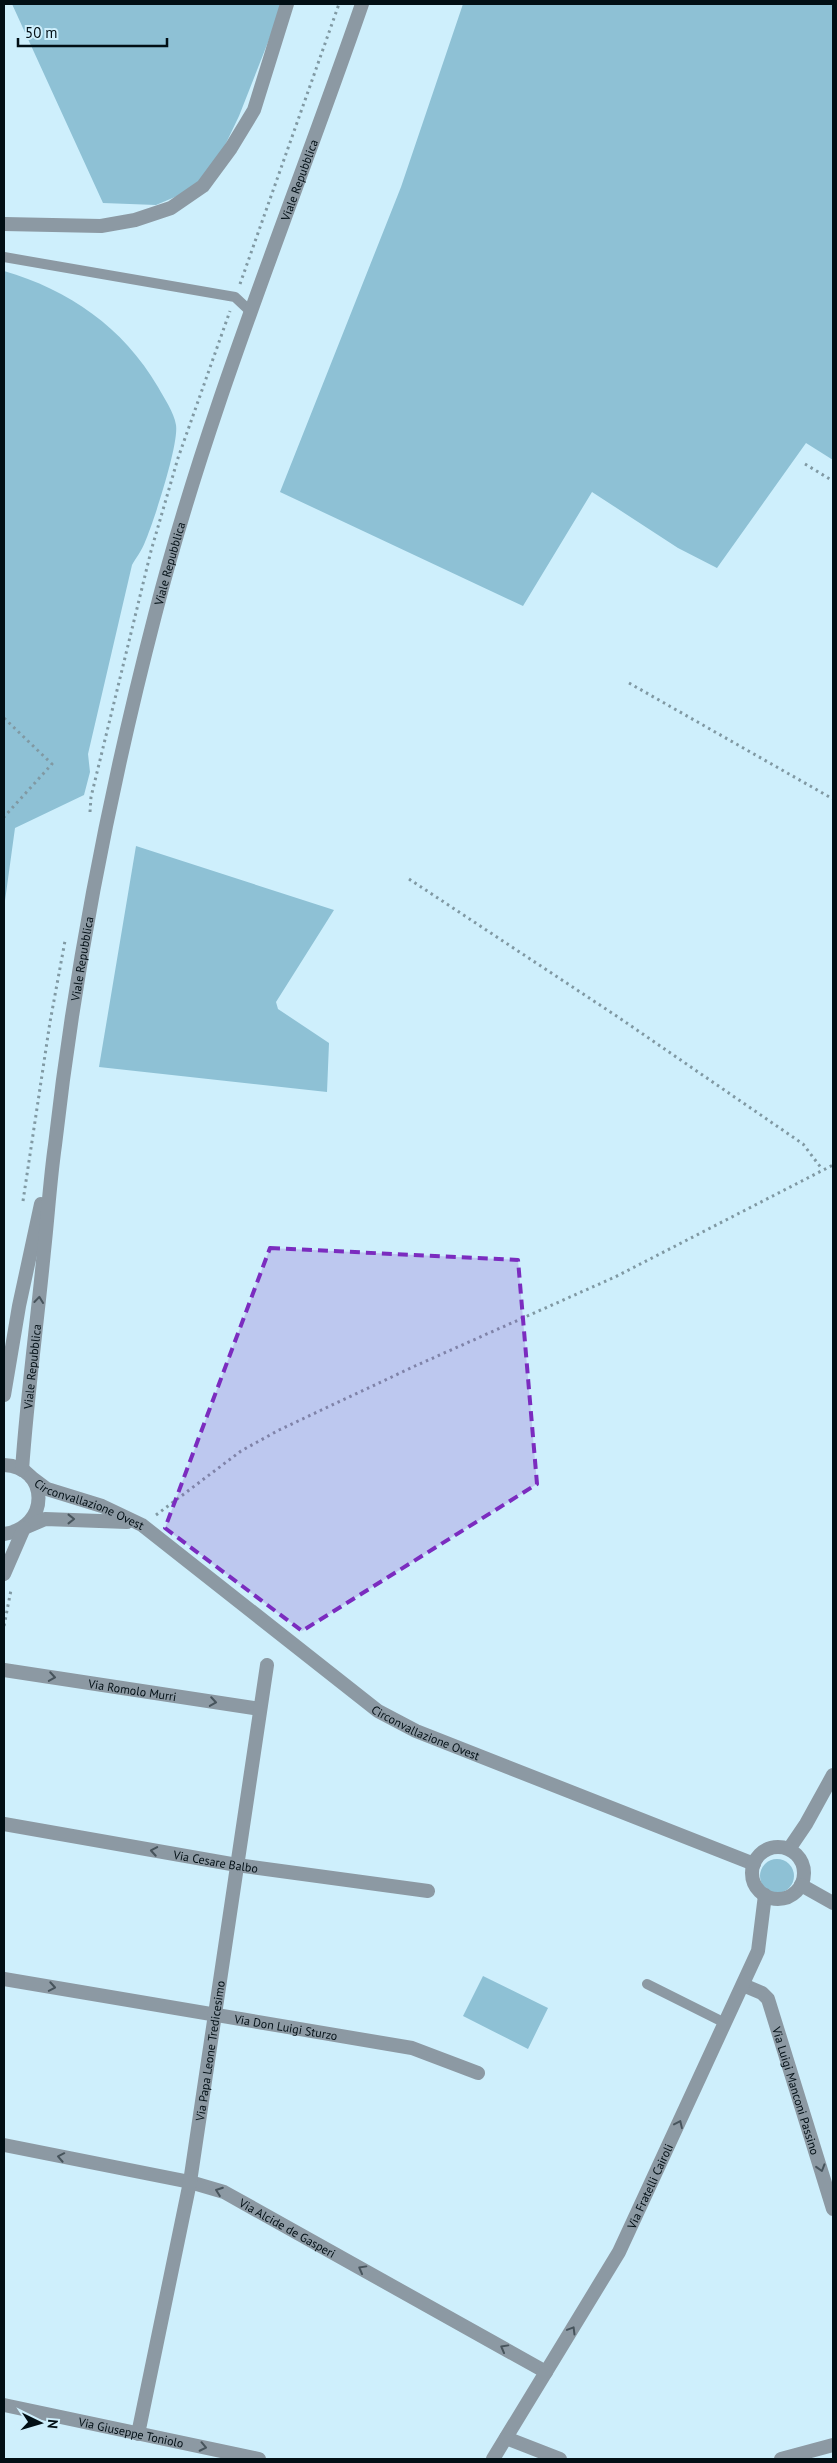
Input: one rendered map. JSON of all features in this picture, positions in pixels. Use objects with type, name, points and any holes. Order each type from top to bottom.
[{"type":"street","points":[[4,224],[100,226],[136,220],[171,208],[203,186],[231,148],[254,110],[287,4]]},
{"type":"street","name":"Viale Repubblica","points":[[26,1474],[25,1420],[55,1144],[71,1025],[111,799],[155,613],[196,476],[251,312],[362,4]]},
{"type":"street","name":"Viale Repubblica","points":[[4,1395],[19,1306],[55,1144]]},
{"type":"street","name":"Circonvallazione Ovest","points":[[4,1465],[26,1474],[47,1489],[102,1506],[137,1524],[378,1711],[416,1731],[754,1864]]},
{"type":"street","points":[[8,1578],[24,1528],[37,1510],[39,1498],[36,1487],[26,1474]]},
{"type":"street","name":"Circonvallazione Ovest","points":[[4,1534],[14,1533],[45,1519],[137,1524]]},
{"type":"street","name":"Via Papa Leone Tredicesimo","points":[[138,2434],[190,2182],[267,1665]]},
{"type":"street","name":"Via Romolo Murri","points":[[4,1670],[260,1709]]},
{"type":"street","points":[[789,1849],[806,1824],[833,1775]]},
{"type":"street","name":"Via Cesare Balbo","points":[[4,1824],[237,1865],[428,1891]]},
{"type":"street","points":[[777,1847],[789,1849],[802,1862],[804,1873],[801,1885],[788,1897],[776,1898],[765,1895],[754,1881],[754,1864],[766,1850],[777,1847]]},
{"type":"street","points":[[801,1885],[833,1903]]},
{"type":"street","name":"Via Fratelli Cairoli","points":[[493,2459],[619,2252],[758,1951],[765,1895]]},
{"type":"street","name":"Via Don Luigi Sturzo","points":[[4,1979],[412,2048],[478,2073]]},
{"type":"street","name":"Via Luigi Manconi Passino","points":[[743,1985],[768,1999],[833,2209]]},
{"type":"street","name":"Via Alcide de Gasperi","points":[[4,2145],[190,2182],[224,2192],[546,2372]]},
{"type":"street","name":"Via Giuseppe Toniolo","points":[[4,2406],[259,2459]]},
{"type":"street","points":[[506,2438],[560,2459]]},
{"type":"street","points":[[781,2459],[833,2444]]},
{"type":"lane","points":[[4,257],[235,297],[251,312]]},
{"type":"lane","points":[[647,1984],[725,2023]]},
{"type":"path","points":[[805,464],[833,482]]},
{"type":"path","points":[[629,683],[833,799]]},
{"type":"path","points":[[4,718],[52,764],[4,816]]},
{"type":"path","points":[[409,879],[618,1017],[803,1144],[822,1169]]},
{"type":"path","points":[[137,1524],[241,1451],[279,1430],[415,1366],[615,1277],[833,1165]]},
{"type":"path","points":[[4,1626],[8,1578]]},
{"type":"highlighted area","points":[[270,1248],[518,1260],[537,1484],[302,1631],[165,1528]]},
{"type":"shaded area","points":[[12,4],[283,4],[239,116],[217,162],[194,189],[156,205],[103,203]]},
{"type":"shaded area","points":[[463,4],[833,4],[833,460],[806,443],[717,568],[678,548],[592,492],[523,606],[280,492],[401,187]]},
{"type":"shaded area","points":[[4,271],[28,279],[72,300],[111,329],[128,346],[158,387],[173,415],[176,435],[160,501],[144,545],[132,565],[88,754],[90,772],[84,795],[15,828],[4,908]]},
{"type":"shaded area","points":[[136,846],[334,910],[276,1002],[278,1009],[329,1043],[327,1092],[99,1067]]},
{"type":"shaded area","points":[[777,1859],[784,1860],[789,1864],[793,1869],[793,1883],[789,1888],[784,1892],[777,1893],[770,1892],[765,1888],[761,1883],[760,1876],[761,1869],[765,1864],[770,1860]]},
{"type":"shaded area","points":[[483,1976],[548,2008],[528,2049],[463,2016]]}]
